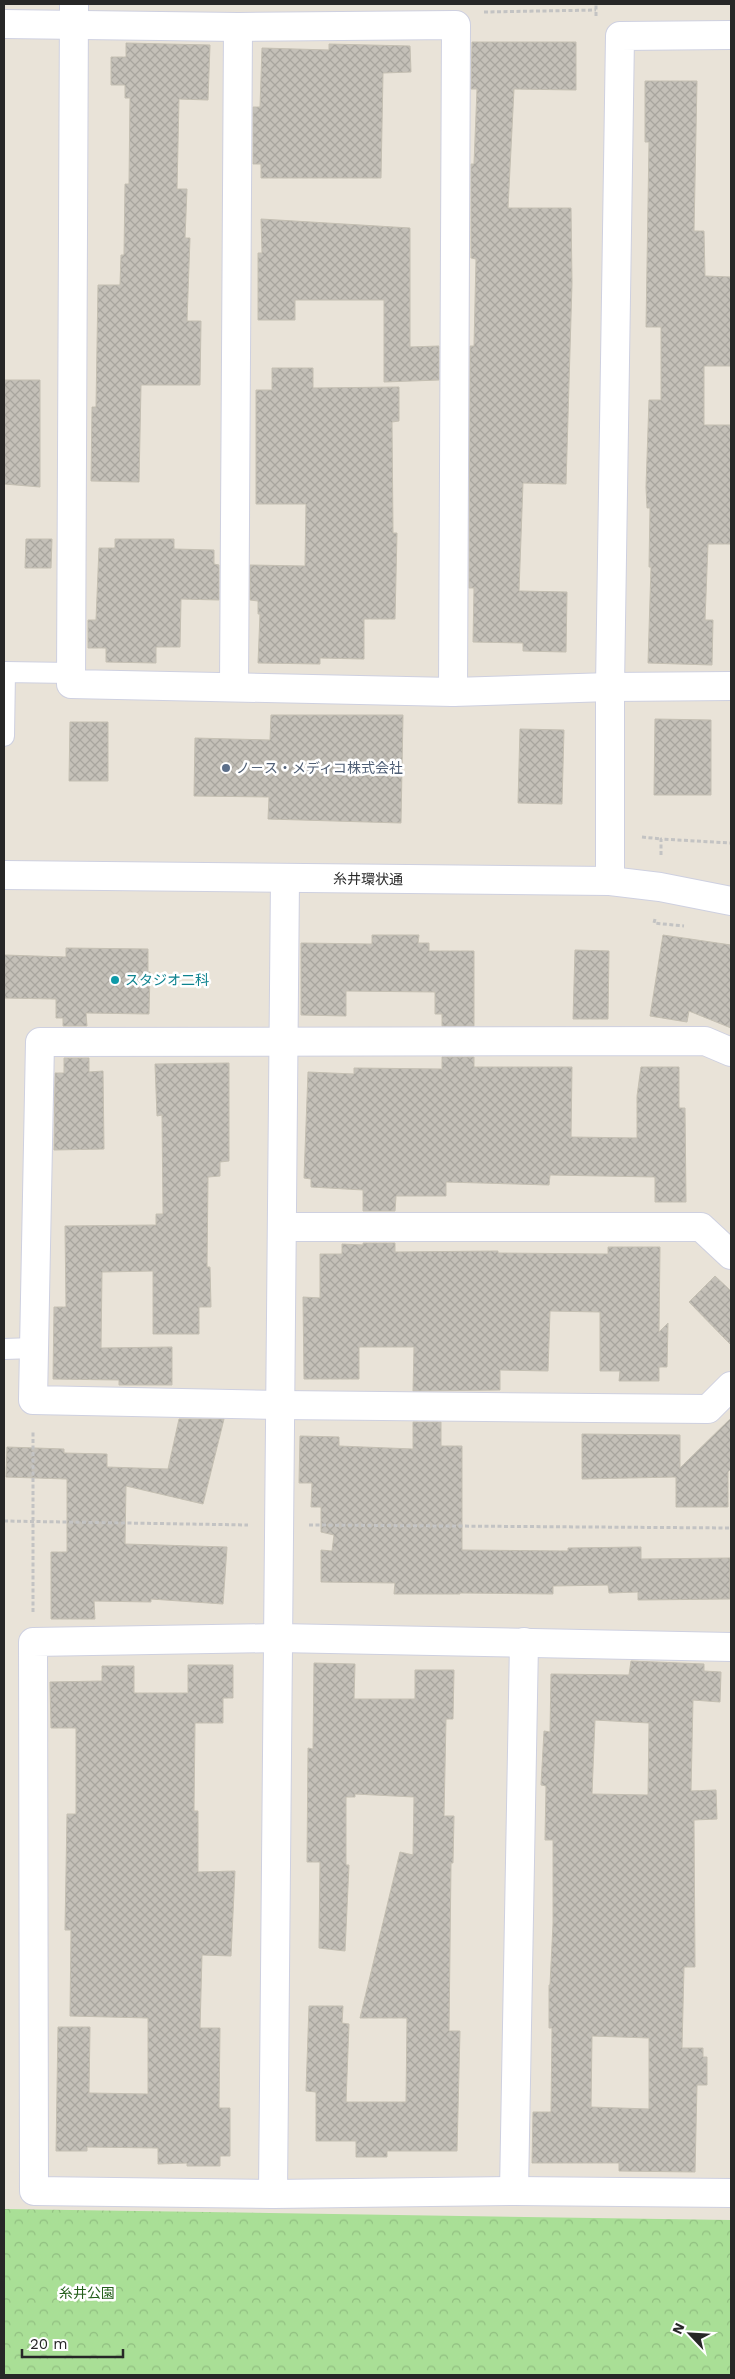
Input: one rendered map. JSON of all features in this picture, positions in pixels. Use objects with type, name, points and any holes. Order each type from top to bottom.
[{"type":"street","points":[[4,24],[73,14],[238,27],[456,25],[453,692]]},
{"type":"street","points":[[73,14],[71,684],[453,692],[610,686],[731,686]]},
{"type":"street","points":[[234,687],[238,27]]},
{"type":"street","points":[[610,881],[610,686],[620,36],[731,35]]},
{"type":"street","name":"糸井環状通","points":[[4,875],[610,881],[660,887],[731,901]]},
{"type":"street","points":[[273,2194],[285,878]]},
{"type":"street","points":[[731,1052],[705,1041],[283,1040],[40,1042],[33,1400],[280,1405],[708,1408],[731,1386]]},
{"type":"street","points":[[282,1227],[701,1227],[731,1255]]},
{"type":"street","points":[[731,1647],[278,1638],[33,1642],[34,2191],[273,2194],[514,2191],[731,2193]]},
{"type":"street","points":[[514,2191],[524,1642]]},
{"type":"lane","points":[[4,736],[5,672],[71,674]]},
{"type":"lane","points":[[4,1349],[34,1348]]},
{"type":"path","points":[[456,25],[474,12],[596,10]]},
{"type":"path","points":[[660,887],[661,839],[731,843]]},
{"type":"path","points":[[33,1400],[33,1642]]},
{"type":"path","points":[[4,1521],[731,1528]]},
{"type":"green space","name":"糸井公園","points":[[4,2209],[731,2220],[731,2375],[4,2375]]},
{"type":"building","points":[[472,42],[576,42],[576,90],[514,89],[508,208],[571,208],[572,283],[566,484],[523,483],[519,591],[567,592],[566,652],[523,651],[523,643],[473,642],[474,588],[469,588],[470,346],[474,346],[476,259],[471,258],[471,164],[474,164],[477,89],[471,89]]},
{"type":"building","points":[[126,43],[210,45],[208,100],[179,99],[177,189],[187,189],[185,238],[190,238],[187,321],[201,321],[200,385],[141,385],[139,482],[91,481],[92,407],[96,407],[98,285],[120,285],[121,255],[124,255],[125,184],[129,184],[130,98],[125,98],[125,85],[111,85],[111,57],[126,57]]},
{"type":"building","points":[[329,44],[410,46],[411,72],[383,73],[381,178],[261,178],[261,164],[253,164],[253,107],[260,107],[262,48],[329,50]]},
{"type":"building","points":[[645,81],[697,81],[694,231],[704,231],[705,276],[731,277],[731,366],[704,366],[704,425],[731,425],[731,544],[708,544],[705,620],[713,620],[712,665],[648,663],[651,567],[649,567],[650,508],[647,508],[646,487],[649,400],[661,400],[661,327],[646,327],[649,142],[645,142]]},
{"type":"building","points":[[261,219],[410,228],[410,347],[439,346],[439,380],[384,382],[384,300],[295,300],[295,320],[258,320],[258,253],[262,253]]},
{"type":"building","points":[[272,368],[313,368],[313,388],[399,387],[399,421],[392,422],[393,533],[397,533],[395,619],[364,619],[364,659],[320,658],[320,664],[258,663],[260,614],[258,614],[258,601],[250,600],[250,565],[305,566],[306,504],[256,504],[256,390],[272,390]]},
{"type":"building","points":[[4,380],[40,380],[40,487],[4,484]]},
{"type":"building","points":[[26,539],[52,539],[51,568],[25,568]]},
{"type":"building","points":[[115,539],[174,539],[174,549],[214,550],[214,564],[219,565],[219,600],[181,599],[180,647],[156,647],[156,663],[106,662],[106,648],[88,648],[88,620],[96,620],[99,548],[115,548]]},
{"type":"building","points":[[271,715],[403,715],[401,823],[268,819],[269,797],[194,796],[195,738],[270,740]]},
{"type":"building","points":[[655,719],[711,720],[711,795],[654,795]]},
{"type":"building","points":[[70,722],[108,722],[108,781],[69,781]]},
{"type":"building","points":[[520,729],[564,730],[562,804],[518,803]]},
{"type":"building","points":[[372,935],[419,935],[418,943],[429,943],[429,951],[474,951],[474,1026],[442,1026],[442,1014],[435,1014],[435,992],[346,991],[346,1016],[301,1015],[301,943],[372,944]]},
{"type":"building","points":[[663,935],[731,945],[731,1028],[689,1011],[687,1022],[650,1016]]},
{"type":"building","name":"スタジオ二科","points":[[66,948],[148,949],[148,972],[150,972],[149,1014],[86,1013],[87,1026],[63,1026],[63,1018],[56,1018],[56,999],[4,998],[4,955],[66,957]]},
{"type":"building","points":[[575,950],[609,951],[608,1019],[573,1019]]},
{"type":"building","points":[[442,1057],[474,1057],[474,1067],[572,1067],[571,1137],[637,1138],[637,1096],[641,1067],[679,1067],[679,1108],[685,1108],[686,1202],[655,1202],[655,1177],[550,1175],[549,1185],[446,1182],[446,1196],[396,1196],[395,1211],[363,1211],[363,1190],[311,1187],[311,1179],[304,1178],[308,1072],[354,1074],[354,1068],[442,1069]]},
{"type":"building","points":[[64,1058],[89,1058],[89,1072],[103,1071],[104,1149],[54,1150],[55,1073],[64,1073]]},
{"type":"building","points":[[229,1063],[229,1161],[220,1162],[220,1176],[208,1177],[207,1267],[210,1267],[211,1307],[199,1307],[199,1334],[153,1334],[153,1271],[102,1272],[101,1348],[172,1347],[172,1385],[119,1385],[119,1380],[53,1379],[54,1307],[66,1307],[65,1226],[156,1225],[156,1214],[163,1214],[162,1115],[157,1116],[155,1064]]},
{"type":"building","points":[[363,1243],[395,1243],[395,1252],[498,1251],[498,1253],[608,1254],[608,1247],[660,1247],[659,1332],[668,1323],[667,1367],[659,1367],[659,1381],[619,1381],[620,1371],[600,1371],[600,1312],[550,1311],[548,1371],[500,1370],[500,1390],[413,1391],[414,1347],[359,1347],[359,1379],[304,1379],[303,1297],[320,1298],[320,1254],[342,1254],[342,1244],[363,1245]]},
{"type":"building","points":[[715,1276],[731,1291],[731,1345],[689,1302]]},
{"type":"building","points":[[731,1418],[731,1469],[728,1472],[728,1507],[676,1507],[676,1477],[582,1479],[582,1434],[680,1435],[680,1468]]},
{"type":"building","points":[[179,1419],[224,1419],[203,1504],[126,1486],[125,1544],[227,1547],[223,1604],[151,1599],[151,1602],[94,1601],[95,1619],[51,1619],[51,1552],[67,1552],[67,1479],[6,1477],[7,1447],[64,1449],[64,1453],[107,1454],[107,1467],[168,1469]]},
{"type":"building","points":[[413,1422],[441,1422],[441,1446],[462,1446],[462,1550],[568,1551],[568,1548],[641,1547],[641,1559],[730,1558],[730,1599],[638,1600],[638,1592],[609,1593],[608,1585],[553,1586],[553,1594],[394,1594],[395,1583],[321,1582],[321,1550],[332,1551],[334,1535],[321,1532],[321,1507],[311,1507],[312,1483],[299,1483],[300,1436],[339,1437],[339,1446],[413,1449]]},
{"type":"building","points":[[631,1661],[704,1664],[704,1671],[721,1672],[720,1702],[693,1700],[691,1791],[716,1790],[717,1819],[694,1820],[695,1967],[684,1967],[682,2048],[703,2048],[703,2057],[707,2057],[707,2085],[697,2085],[695,2172],[619,2171],[619,2163],[532,2163],[533,2112],[551,2112],[552,2028],[549,2028],[549,1985],[553,1924],[553,1840],[545,1840],[546,1786],[541,1785],[544,1731],[550,1732],[551,1674],[629,1675]],"holes":[[[595,1720],[649,1723],[648,1795],[592,1794]],[[592,2036],[649,2038],[649,2109],[591,2107]]]},
{"type":"building","points":[[314,1663],[355,1664],[354,1699],[415,1699],[415,1670],[454,1670],[453,1719],[446,1719],[444,1816],[454,1816],[453,1863],[451,1863],[449,2031],[460,2031],[457,2151],[387,2151],[387,2157],[356,2157],[356,2141],[316,2141],[316,2092],[306,2091],[309,2006],[343,2006],[342,2023],[349,2024],[346,2102],[406,2102],[407,2018],[360,2018],[400,1852],[413,1855],[414,1797],[355,1794],[355,1797],[346,1797],[346,1865],[349,1865],[345,1951],[319,1948],[320,1862],[307,1862],[308,1748],[313,1749]]},
{"type":"building","points":[[188,1665],[233,1665],[233,1698],[223,1698],[223,1723],[195,1723],[194,1811],[198,1811],[198,1872],[235,1871],[231,1956],[202,1955],[200,2028],[220,2028],[219,2108],[230,2108],[230,2156],[220,2156],[220,2166],[187,2166],[187,2163],[158,2164],[158,2148],[87,2147],[87,2151],[56,2151],[58,2027],[90,2027],[89,2093],[148,2094],[148,2018],[70,2016],[71,1930],[65,1930],[67,1814],[76,1814],[76,1728],[51,1728],[50,1682],[102,1681],[102,1666],[134,1666],[134,1693],[188,1693]]},
{"type":"place","name":"ノ－ス・メディコ株式会社","points":[[226,768]]},
{"type":"place","name":"スタジオ二科","points":[[115,980]]}]
